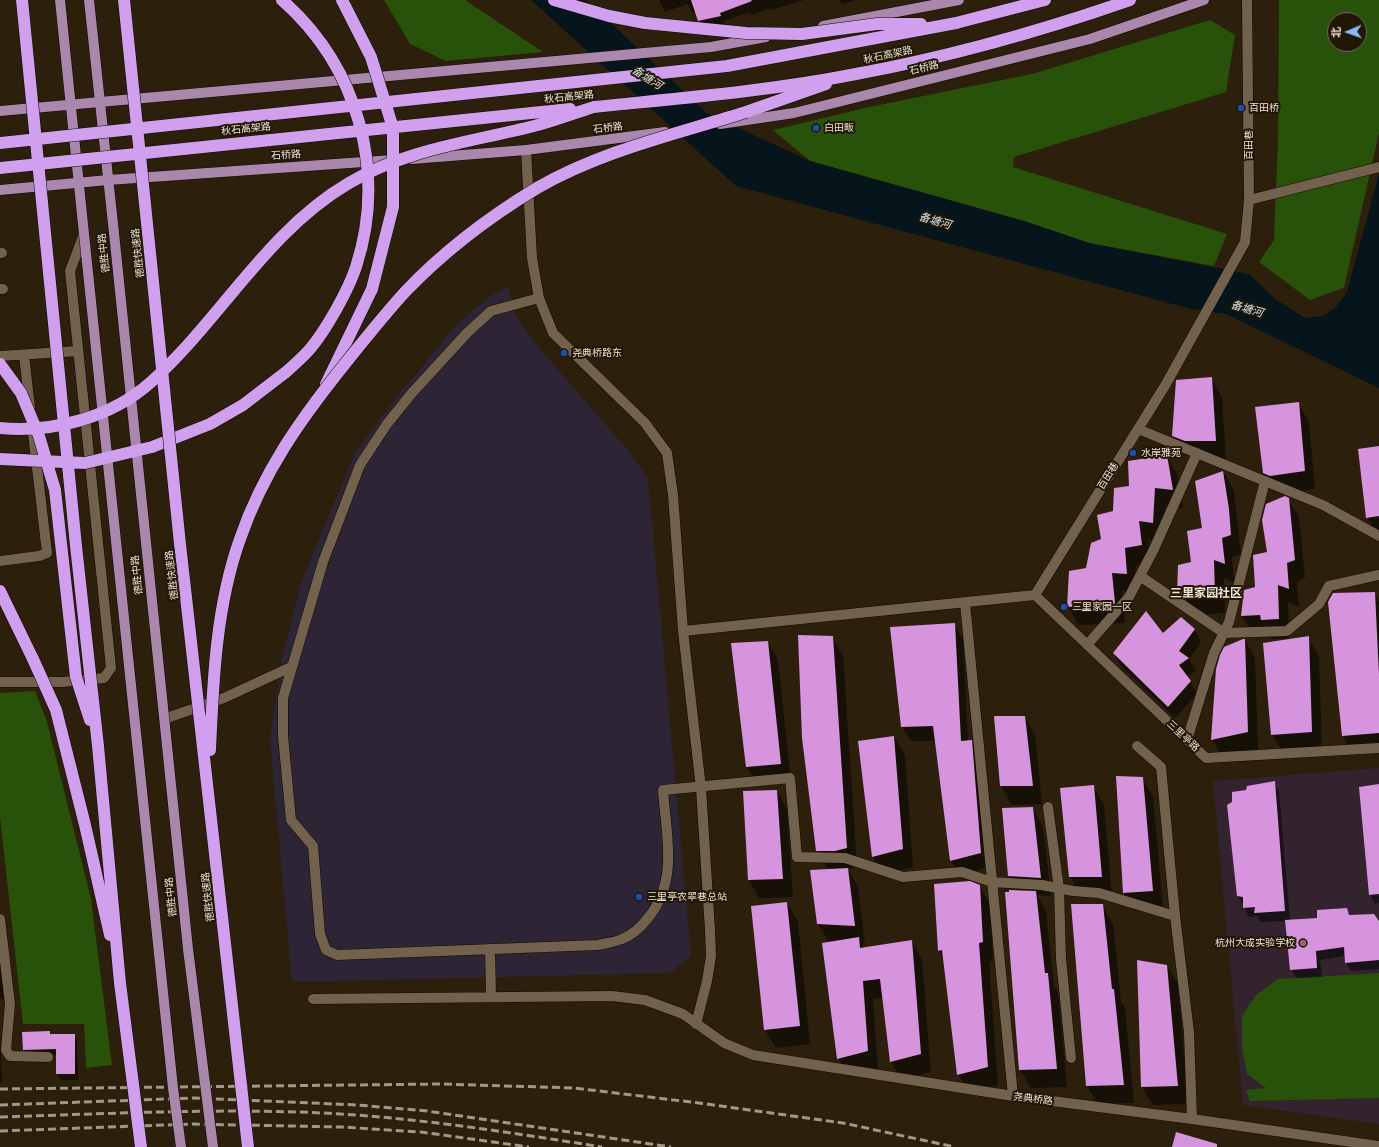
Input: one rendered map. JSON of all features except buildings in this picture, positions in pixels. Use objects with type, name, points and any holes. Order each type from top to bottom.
[{"type":"highway","points":[[22,0],[76,546],[98,746],[120,983],[141,1147]]},
{"type":"highway","name":"德胜快速路","points":[[124,0],[180,544],[248,1147]]},
{"type":"highway","points":[[0,459],[85,464],[152,447],[210,424],[243,405],[286,372],[310,348],[337,308],[356,269],[364,238],[368,210],[369,185],[364,147],[358,117],[347,85],[328,51],[306,23],[282,0]]},
{"type":"highway","points":[[320,396],[372,289],[392,207],[393,128],[370,57],[342,0]]},
{"type":"highway","points":[[554,0],[609,16],[645,23],[746,33],[802,34],[877,24],[956,23]]},
{"type":"highway","name":"秋石高架路","points":[[0,143],[727,66],[956,23],[1045,0]]},
{"type":"highway","name":"秋石高架路","points":[[0,168],[692,97],[854,75],[946,55],[1130,0]]},
{"type":"highway","points":[[208,783],[212,698],[218,646],[225,601],[239,540],[257,496],[276,458],[320,396],[379,322],[406,291],[463,239],[539,188],[585,165],[631,148],[746,112],[854,75]]},
{"type":"highway","points":[[0,428],[14,429],[51,427],[80,420],[116,406],[150,383],[198,333],[282,237],[306,213],[329,195],[351,182],[385,165],[431,149],[534,126],[594,107]]},
{"type":"highway","points":[[0,364],[21,393],[39,436],[55,490],[76,677],[98,746]]},
{"type":"highway","points":[[0,591],[56,710],[85,825],[120,983]]},
{"type":"main road","name":"德胜中路","points":[[60,0],[171,1073],[181,1147]]},
{"type":"main road","name":"德胜中路","points":[[89,0],[188,949],[213,1147]]},
{"type":"main road","points":[[0,111],[711,47],[959,0]]},
{"type":"main road","name":"石桥路","points":[[0,190],[108,180],[526,150],[628,138],[751,120],[794,113],[1090,39],[1204,0]]},
{"type":"street","name":"百田巷","points":[[1035,595],[1166,384],[1245,242],[1249,200],[1247,0]]},
{"type":"street","points":[[526,150],[532,258],[539,298],[553,332],[645,423],[666,453],[673,495],[683,631],[702,788],[711,956],[707,982],[696,1024]]},
{"type":"street","points":[[1249,200],[1376,168]]},
{"type":"street","points":[[0,682],[62,682],[104,678],[111,668],[70,271],[84,234]]},
{"type":"street","points":[[539,298],[491,311],[462,338],[412,393],[387,424],[360,465],[323,562],[283,698],[283,736],[291,820],[313,846],[320,934],[326,950],[337,955],[598,945],[623,939],[641,926],[659,905],[666,884],[669,856],[663,790],[702,788],[790,778],[797,857],[845,858],[903,878],[962,872],[992,882],[1042,885],[1099,893],[1175,916]]},
{"type":"street","points":[[0,356],[78,351]]},
{"type":"street","points":[[0,561],[39,556],[47,553],[24,355]]},
{"type":"street","points":[[1138,429],[1323,505],[1379,536]]},
{"type":"street","points":[[1087,645],[1129,597],[1197,453]]},
{"type":"street","points":[[1187,740],[1214,653],[1229,622],[1265,481]]},
{"type":"street","points":[[1140,576],[1224,633],[1286,631],[1319,604],[1329,586],[1379,575]]},
{"type":"street","points":[[683,631],[1035,595]]},
{"type":"street","name":"三里亭路","points":[[1035,595],[1206,758],[1379,748]]},
{"type":"street","points":[[965,603],[1012,1096]]},
{"type":"street","points":[[164,719],[224,698],[291,667]]},
{"type":"street","points":[[1137,746],[1161,767],[1175,916],[1189,1032],[1192,1119]]},
{"type":"street","points":[[1048,807],[1059,888],[1061,959],[1071,1058]]},
{"type":"street","points":[[0,919],[6,1050],[10,1056],[48,1057]]},
{"type":"street","points":[[490,949],[491,996]]},
{"type":"street","name":"尧典桥路","points":[[313,999],[491,996],[612,996],[645,1000],[683,1014],[724,1043],[753,1055],[1012,1096],[1192,1119],[1379,1146]]},
{"type":"shaded area","points":[[508,286],[516,317],[539,348],[628,450],[648,479],[691,956],[670,973],[292,982],[270,739],[282,659],[302,580],[355,453],[394,401],[456,325],[489,297]]},
{"type":"shaded area","name":"杭州大成实验学校","points":[[1379,768],[1379,1124],[1243,1105],[1213,781]]},
{"type":"green space","points":[[384,0],[465,0],[543,52],[446,61],[410,44]]},
{"type":"green space","points":[[1279,0],[1379,0],[1379,133],[1344,288],[1310,300],[1259,262],[1274,240],[1278,140]]},
{"type":"green space","points":[[1210,20],[1235,35],[1226,92],[1014,157],[1013,167],[1227,234],[1214,266],[1089,243],[1024,221],[810,161],[773,130],[874,106],[1032,74]]},
{"type":"green space","points":[[35,691],[47,722],[91,899],[112,1065],[86,1068],[84,1024],[23,1024],[0,817],[0,693]]},
{"type":"green space","points":[[1379,973],[1379,1098],[1250,1101],[1246,1090],[1266,1088],[1247,1074],[1242,1048],[1242,1016],[1256,995],[1278,979]]},
{"type":"water","name":"备塘河","points":[[531,0],[586,0],[708,114],[810,161],[1024,221],[1089,243],[1249,274],[1275,299],[1305,318],[1323,316],[1336,307],[1347,292],[1379,174],[1379,388],[1226,314],[1191,309],[736,186]]},
{"type":"railway","points":[[0,1089],[441,1084],[574,1088],[699,1103],[843,1123],[955,1147]]},
{"type":"railway","points":[[0,1105],[194,1098],[358,1105],[427,1111],[671,1147]]},
{"type":"railway","points":[[0,1117],[148,1112],[297,1112],[374,1116],[412,1120],[602,1147]]},
{"type":"railway","points":[[0,1131],[192,1124],[342,1127],[421,1132],[529,1147]]},
{"type":"place","name":"百田桥","points":[[1241,108]]},
{"type":"place","name":"白田畈","points":[[816,128]]},
{"type":"place","name":"尧典桥路东","points":[[564,353]]},
{"type":"place","name":"水岸雅苑","points":[[1133,453]]},
{"type":"place","name":"三里家园一区","points":[[1064,607]]},
{"type":"place","name":"三里亭农翠巷总站","points":[[639,897]]},
{"type":"place","name":"杭州大成实验学校","points":[[1303,943]]},
{"type":"district","name":"三里家园社区","points":[[1206,593]]}]
